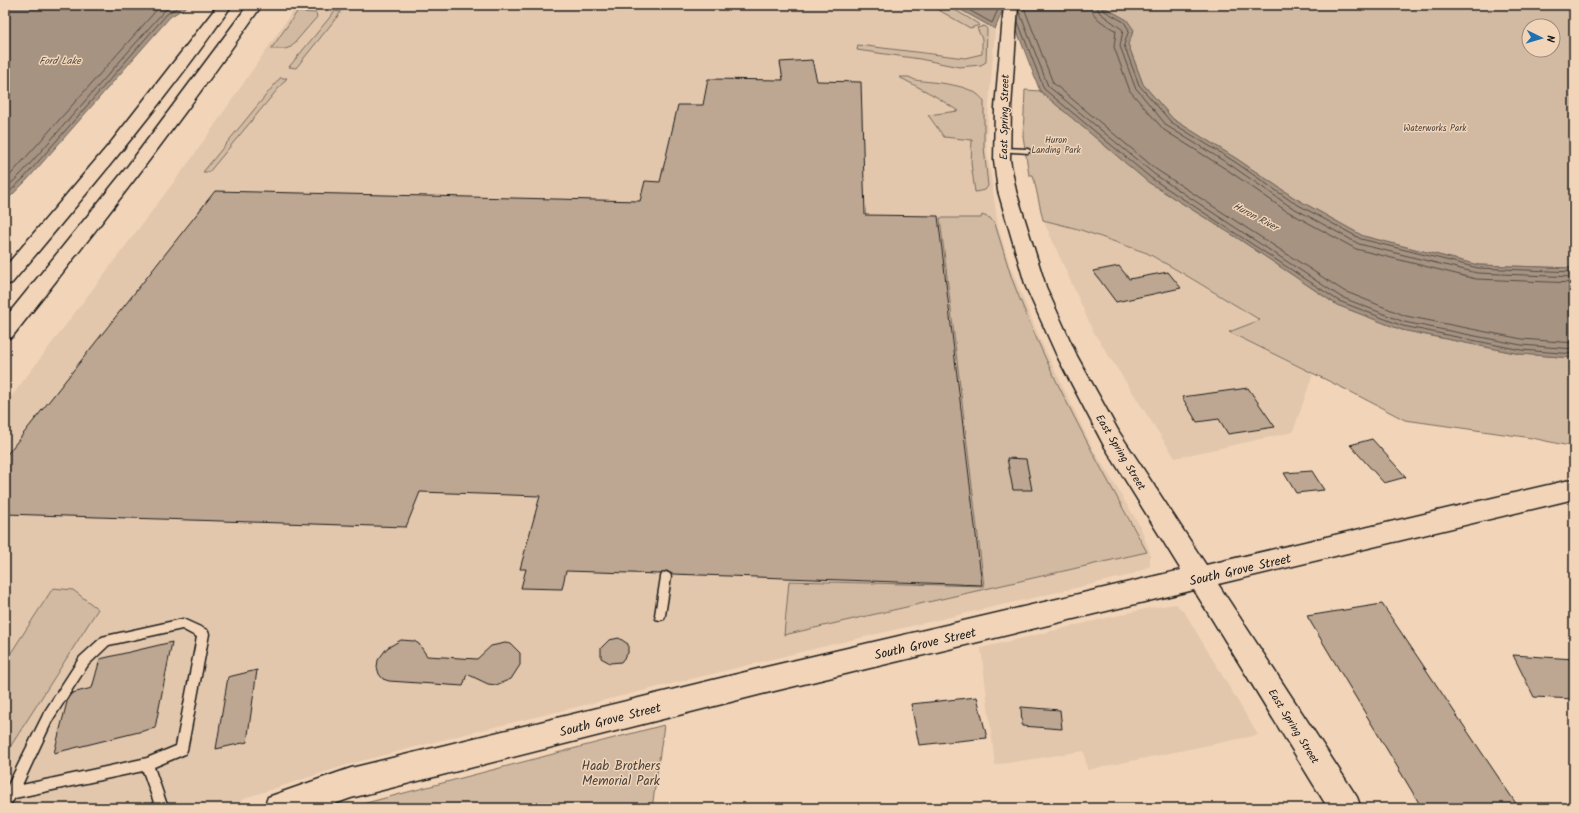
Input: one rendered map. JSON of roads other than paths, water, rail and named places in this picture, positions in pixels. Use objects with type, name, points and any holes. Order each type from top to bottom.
[{"type":"main road","points":[[5,279],[70,204],[190,53],[225,5]]},
{"type":"main road","points":[[5,332],[168,126],[255,5]]},
{"type":"main road","name":"East Spring Street","points":[[1011,5],[1006,56],[1002,150],[1007,191],[1036,287],[1067,356],[1111,438],[1346,808]]},
{"type":"main road","name":"South Grove Street","points":[[279,808],[351,783],[762,681],[1574,489]]},
{"type":"lane","points":[[1002,150],[1028,151]]},
{"type":"lane","points":[[660,615],[666,577]]},
{"type":"lane","points":[[183,624],[203,634],[181,750],[148,764],[8,797],[49,715],[84,661],[106,641],[183,624]]},
{"type":"lane","points":[[148,764],[162,808]]},
{"type":"water","name":"Ford Lake","points":[[5,5],[189,5],[170,17],[27,180],[5,202]]},
{"type":"water","points":[[952,5],[1005,5],[995,29]]},
{"type":"water","name":"Huron River","points":[[1007,5],[1100,5],[1127,20],[1134,30],[1128,44],[1143,84],[1173,119],[1237,159],[1293,197],[1363,236],[1478,265],[1574,268],[1574,358],[1520,354],[1402,330],[1337,305],[1236,237],[1148,182],[1040,91]]},
{"type":"park label","name":"Waterworks Park","points":[[1435,128]]},
{"type":"park label","name":"Huron Landing Park","points":[[1056,146]]},
{"type":"park label","name":"Haab Brothers Memorial Park","points":[[621,772]]}]
